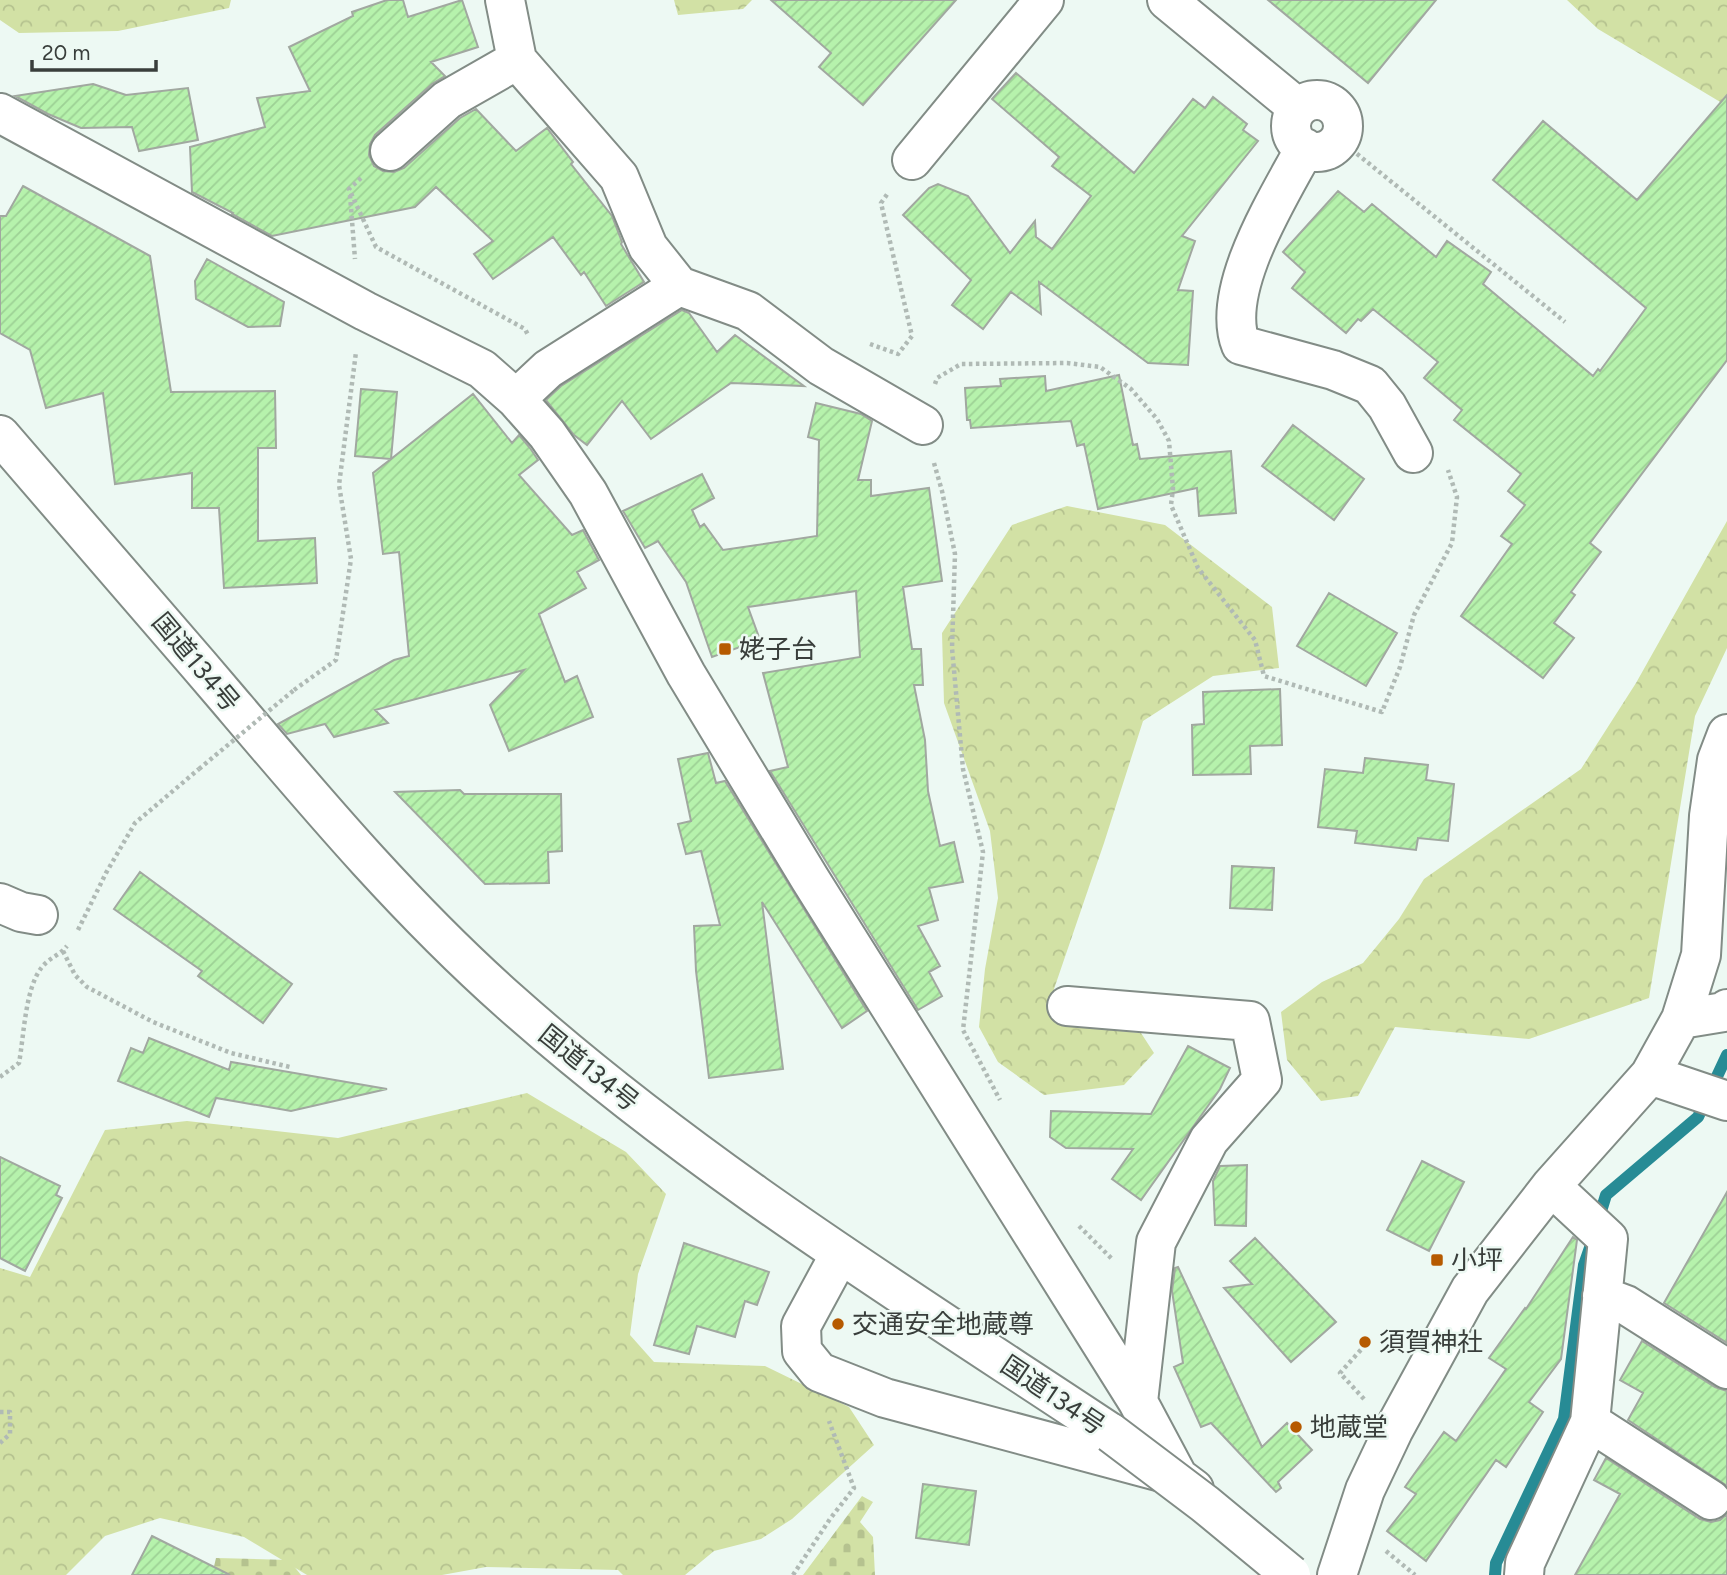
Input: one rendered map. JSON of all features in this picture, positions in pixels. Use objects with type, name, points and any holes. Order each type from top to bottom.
[{"type":"main road","points":[[505,0],[517,60],[619,177],[648,247],[680,286],[748,311],[821,366],[923,425]]},
{"type":"main road","points":[[912,160],[1044,0]]},
{"type":"main road","points":[[1167,0],[1298,108],[1310,100],[1321,99],[1330,102],[1342,114],[1343,130],[1322,144],[1259,234],[1240,286],[1236,333],[1241,345],[1333,370],[1370,385],[1387,406],[1413,453]]},
{"type":"main road","points":[[390,151],[447,100],[517,60]]},
{"type":"main road","points":[[0,113],[357,306],[482,369],[516,399],[547,434],[588,494],[686,674],[810,879],[1138,1402],[1178,1477]]},
{"type":"main road","points":[[516,399],[548,369],[680,286]]},
{"type":"main road","name":"国道134号","points":[[0,435],[331,821],[433,930],[507,1000],[572,1057],[684,1144],[840,1254],[1111,1433],[1205,1504],[1291,1575]]},
{"type":"main road","points":[[1337,1575],[1365,1490],[1393,1431],[1470,1290],[1551,1186],[1650,1076],[1681,1019],[1701,955],[1709,816],[1717,760],[1727,734]]},
{"type":"main road","points":[[0,903],[21,912],[38,915]]},
{"type":"main road","points":[[1067,1006],[1250,1021],[1262,1080],[1209,1140],[1156,1242],[1138,1402]]},
{"type":"main road","points":[[1681,1019],[1724,1012],[1727,1009]]},
{"type":"main road","points":[[1650,1076],[1727,1101]]},
{"type":"main road","points":[[1524,1575],[1525,1563],[1590,1422],[1608,1239],[1551,1186]]},
{"type":"main road","points":[[840,1254],[801,1326],[802,1351],[819,1372],[884,1398],[1178,1477],[1304,1575]]},
{"type":"main road","points":[[1602,1296],[1626,1305],[1727,1369]]},
{"type":"main road","points":[[1590,1422],[1711,1500]]},
{"type":"path","points":[[1322,144],[1565,322]]},
{"type":"path","points":[[349,189],[390,151]]},
{"type":"path","points":[[859,340],[898,354],[912,336],[881,203],[912,160]]},
{"type":"path","points":[[88,911],[135,822],[294,690],[336,660],[351,559],[339,485],[357,306],[356,250],[349,189]]},
{"type":"path","points":[[349,189],[376,247],[525,329],[548,369]]},
{"type":"path","points":[[1002,1103],[963,1030],[983,852],[964,769],[951,648],[955,554],[943,491],[923,425],[937,379],[961,364],[1067,363],[1100,367],[1131,389],[1157,419],[1168,441],[1173,489],[1171,505],[1198,568],[1255,640],[1264,676],[1382,712],[1400,667],[1415,615],[1452,543],[1457,497],[1446,461],[1413,453]]},
{"type":"path","points":[[0,1077],[19,1063],[35,978],[43,965],[63,951],[75,975],[87,987],[153,1022],[231,1053],[290,1067]]},
{"type":"path","points":[[1072,1217],[1113,1259]]},
{"type":"path","points":[[1367,1343],[1339,1373],[1393,1431]]},
{"type":"path","points":[[0,1412],[10,1412],[10,1434],[0,1443]]},
{"type":"path","points":[[793,1575],[854,1488],[832,1426],[824,1416]]},
{"type":"green space","points":[[0,0],[231,0],[229,8],[118,31],[19,33],[0,20]]},
{"type":"green space","points":[[674,0],[752,0],[743,9],[678,15]]},
{"type":"green space","points":[[1567,0],[1727,0],[1727,106],[1598,29]]},
{"type":"green space","points":[[1067,506],[1165,525],[1272,607],[1279,668],[1213,676],[1143,721],[1054,989],[1061,1025],[1141,1033],[1154,1053],[1124,1085],[1044,1095],[998,1062],[979,1027],[985,969],[998,898],[990,831],[944,703],[942,633],[1012,525]]},
{"type":"green space","points":[[1727,521],[1727,648],[1695,716],[1649,998],[1529,1039],[1395,1027],[1358,1096],[1321,1101],[1287,1060],[1281,1012],[1322,982],[1363,963],[1399,919],[1424,879],[1581,769],[1636,683]]},
{"type":"green space","points":[[527,1093],[626,1152],[666,1194],[638,1274],[630,1335],[654,1362],[765,1366],[849,1407],[874,1445],[792,1519],[761,1539],[714,1551],[685,1575],[623,1575],[618,1570],[486,1567],[442,1575],[307,1575],[244,1537],[160,1518],[105,1536],[66,1575],[0,1575],[0,1268],[30,1277],[105,1130],[187,1121],[338,1138]]},
{"type":"green space","points":[[862,1496],[873,1502],[860,1522],[873,1537],[875,1575],[803,1575]]},
{"type":"green space","points":[[216,1558],[289,1560],[301,1575],[212,1575]]},
{"type":"building","points":[[387,0],[403,0],[408,17],[462,0],[478,47],[431,62],[445,76],[432,84],[375,135],[370,144],[369,155],[374,166],[383,171],[394,172],[404,168],[460,118],[476,109],[516,151],[547,128],[612,216],[621,244],[644,282],[606,306],[584,272],[581,275],[553,237],[493,279],[474,254],[493,241],[436,187],[415,207],[272,236],[192,192],[190,147],[265,127],[257,98],[310,91],[289,47],[353,16],[352,12]]},
{"type":"building","points":[[771,0],[956,0],[863,105],[819,67],[831,53]]},
{"type":"building","points":[[1268,0],[1436,0],[1368,83]]},
{"type":"building","points":[[1016,73],[1134,173],[1193,99],[1205,108],[1213,97],[1247,124],[1243,130],[1258,141],[1182,236],[1195,241],[1178,290],[1193,291],[1188,365],[1148,363],[1039,282],[1041,314],[1011,292],[983,329],[952,305],[971,280],[903,215],[929,188],[938,184],[968,196],[1010,253],[1035,221],[1036,237],[1052,249],[1091,196],[1052,166],[1059,157],[992,99]]},
{"type":"building","points":[[93,84],[126,95],[188,88],[198,140],[139,151],[132,127],[81,128],[15,96]]},
{"type":"building","points":[[1727,95],[1727,360],[1590,543],[1601,552],[1571,592],[1575,595],[1554,623],[1574,638],[1543,678],[1461,616],[1512,544],[1501,536],[1525,505],[1508,491],[1521,474],[1454,420],[1462,410],[1424,378],[1438,362],[1373,309],[1361,321],[1358,319],[1346,333],[1292,288],[1305,272],[1283,252],[1338,191],[1364,212],[1372,204],[1436,257],[1447,241],[1491,272],[1483,284],[1593,376],[1598,369],[1600,371],[1646,308],[1493,180],[1543,121],[1637,200]]},
{"type":"building","points":[[23,186],[150,256],[171,392],[275,391],[276,448],[258,448],[258,541],[315,538],[317,583],[224,588],[219,508],[192,508],[192,473],[115,484],[103,393],[46,408],[30,350],[0,333],[0,216],[6,216]]},
{"type":"building","points":[[207,259],[284,302],[280,326],[248,327],[196,299],[195,281]]},
{"type":"building","points":[[682,310],[689,313],[717,352],[735,335],[804,386],[731,383],[651,439],[622,401],[587,445],[574,435],[546,400],[561,386]]},
{"type":"building","points":[[1119,375],[1133,445],[1137,444],[1140,459],[1231,451],[1236,513],[1199,516],[1197,488],[1098,509],[1084,444],[1077,446],[1071,421],[971,428],[970,420],[967,420],[965,388],[1001,386],[1000,379],[1045,376],[1046,391]]},
{"type":"building","points":[[361,389],[397,392],[391,459],[355,456]]},
{"type":"building","points":[[473,394],[512,443],[519,435],[530,448],[538,460],[519,475],[572,535],[583,530],[599,560],[577,572],[586,588],[539,614],[565,682],[577,676],[593,717],[509,751],[490,705],[524,670],[375,710],[388,723],[334,737],[325,724],[287,734],[278,724],[394,660],[409,656],[399,552],[383,554],[373,473]]},
{"type":"building","points":[[816,403],[861,414],[872,421],[858,480],[871,480],[871,496],[929,488],[942,581],[903,587],[912,649],[921,649],[923,685],[914,685],[925,740],[928,791],[940,846],[954,842],[963,882],[929,888],[938,920],[918,926],[940,966],[929,972],[942,996],[918,1010],[770,771],[788,767],[763,673],[860,657],[856,591],[748,607],[760,640],[712,657],[686,582],[658,541],[645,548],[623,511],[702,474],[714,498],[692,510],[700,527],[704,524],[723,550],[817,536],[819,440],[808,437]]},
{"type":"building","points":[[1293,425],[1364,479],[1334,520],[1262,466]]},
{"type":"building","points":[[1329,593],[1397,633],[1366,686],[1297,646]]},
{"type":"building","points":[[1280,689],[1282,745],[1250,746],[1251,774],[1193,775],[1192,725],[1204,724],[1203,692]]},
{"type":"building","points":[[708,753],[716,783],[725,781],[867,1011],[842,1028],[762,902],[783,1069],[709,1078],[696,971],[694,926],[720,925],[701,851],[686,854],[678,824],[691,821],[678,759]]},
{"type":"building","points":[[1365,758],[1428,765],[1426,780],[1454,784],[1448,841],[1418,838],[1416,850],[1355,843],[1357,831],[1318,827],[1325,769],[1363,773]]},
{"type":"building","points":[[460,790],[464,794],[561,794],[562,851],[548,852],[549,883],[485,884],[395,792]]},
{"type":"building","points":[[1232,866],[1274,868],[1272,910],[1230,908]]},
{"type":"building","points":[[140,872],[292,984],[263,1023],[198,976],[202,971],[114,909]]},
{"type":"building","points":[[149,1038],[229,1070],[231,1062],[387,1089],[291,1111],[216,1098],[209,1117],[118,1081],[131,1048],[143,1053]]},
{"type":"building","points":[[1188,1046],[1230,1068],[1220,1089],[1141,1200],[1112,1179],[1133,1149],[1066,1148],[1050,1137],[1051,1111],[1151,1114]]},
{"type":"building","points":[[0,1157],[60,1186],[56,1195],[62,1198],[25,1271],[0,1258]]},
{"type":"building","points":[[1422,1161],[1464,1182],[1429,1251],[1387,1230]]},
{"type":"building","points":[[1247,1165],[1246,1226],[1215,1225],[1213,1181],[1220,1166]]},
{"type":"building","points":[[1727,1192],[1727,1343],[1664,1303]]},
{"type":"building","points":[[1573,1237],[1577,1240],[1561,1359],[1529,1402],[1543,1412],[1506,1467],[1496,1460],[1426,1561],[1387,1531],[1416,1494],[1405,1487],[1444,1432],[1456,1441],[1506,1369],[1489,1358],[1526,1309]]},
{"type":"building","points":[[1255,1238],[1336,1322],[1291,1362],[1224,1288],[1252,1284],[1230,1261]]},
{"type":"building","points":[[684,1243],[769,1272],[757,1305],[745,1301],[735,1337],[697,1326],[689,1354],[654,1345]]},
{"type":"building","points":[[1178,1267],[1262,1447],[1287,1423],[1312,1450],[1278,1482],[1281,1488],[1276,1492],[1211,1423],[1201,1427],[1174,1367],[1183,1363],[1172,1291],[1175,1268]]},
{"type":"building","points":[[1642,1341],[1715,1387],[1727,1391],[1727,1486],[1628,1420],[1643,1393],[1620,1380]]},
{"type":"building","points":[[1606,1458],[1700,1519],[1711,1522],[1720,1520],[1727,1514],[1727,1575],[1575,1575],[1620,1494],[1594,1480]]},
{"type":"building","points":[[923,1484],[976,1491],[969,1545],[916,1538]]},
{"type":"building","points":[[152,1536],[230,1575],[132,1575]]},
{"type":"waterway","points":[[1598,1221],[1606,1195],[1698,1117],[1727,1055]]},
{"type":"waterway","points":[[1495,1575],[1496,1563],[1564,1419],[1584,1265],[1592,1242]]},
{"type":"place","name":"姥子台","points":[[725,649]]},
{"type":"place","name":"小坪","points":[[1437,1260]]},
{"type":"place","name":"交通安全地蔵尊","points":[[838,1324]]},
{"type":"place","name":"須賀神社","points":[[1365,1342]]},
{"type":"place","name":"地蔵堂","points":[[1296,1427]]}]
